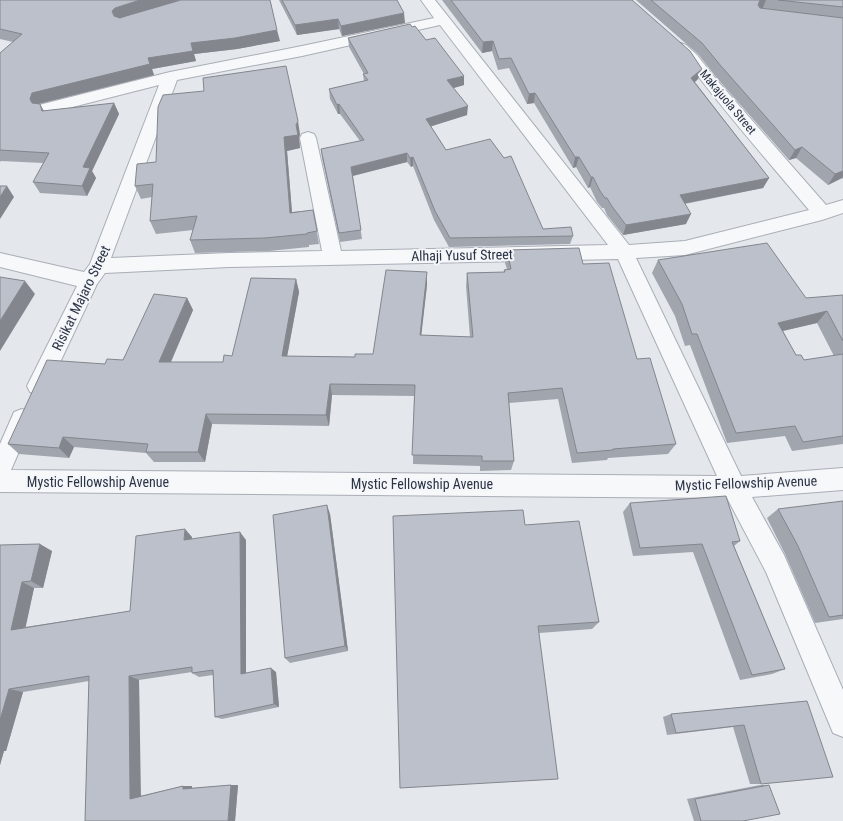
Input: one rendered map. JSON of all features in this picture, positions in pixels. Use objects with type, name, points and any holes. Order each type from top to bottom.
[{"type":"street","points":[[428,0],[624,252],[734,487],[775,564],[843,723]]},
{"type":"street","points":[[45,109],[170,77],[302,51],[443,20]]},
{"type":"street","name":"Makajuola Street","points":[[668,36],[692,58],[709,81],[822,213]]},
{"type":"street","name":"Risikat Majaro Street","points":[[0,470],[18,428],[94,273],[170,77]]},
{"type":"street","points":[[308,138],[333,258]]},
{"type":"street","name":"Alhaji Yusuf Street","points":[[0,260],[94,273],[229,260],[624,252],[685,248],[822,213],[843,206]]},
{"type":"street","name":"Mystic Fellowship Avenue","points":[[0,481],[734,487],[843,479]]},
{"type":"building","points":[[0,0],[140,0],[115,8],[112,11],[114,16],[120,18],[181,0],[270,0],[277,30],[235,38],[191,43],[193,51],[148,58],[150,64],[32,93],[30,99],[32,103],[40,104],[42,111],[114,103],[83,167],[90,168],[82,186],[33,182],[49,153],[0,150],[0,53],[22,34],[0,29]]},
{"type":"building","points":[[282,0],[397,0],[404,13],[341,26],[338,19],[295,25]]},
{"type":"building","points":[[451,0],[632,0],[690,51],[702,69],[691,78],[769,178],[680,195],[691,214],[626,225],[607,198],[605,198],[600,191],[593,177],[591,177],[579,157],[575,157],[535,93],[529,94],[511,58],[499,59],[493,41],[483,42]]},
{"type":"building","points":[[651,0],[760,0],[758,5],[760,8],[843,18],[843,171],[835,174],[802,147],[795,150],[702,43]]},
{"type":"building","points":[[778,0],[843,0],[843,7]]},
{"type":"building","points":[[410,24],[412,27],[415,26],[426,40],[435,38],[464,76],[447,80],[468,106],[426,119],[446,150],[490,139],[504,158],[511,156],[543,229],[571,227],[573,236],[450,238],[435,211],[413,157],[410,158],[407,153],[351,167],[361,230],[339,233],[321,149],[364,140],[339,104],[337,105],[329,89],[368,80],[363,74],[368,73],[348,38]]},
{"type":"building","points":[[286,66],[298,121],[296,125],[298,135],[284,137],[290,213],[313,210],[317,231],[307,234],[265,238],[190,240],[197,216],[150,221],[153,184],[135,186],[137,164],[156,162],[158,107],[163,95],[204,91],[203,78]]},
{"type":"building","points":[[0,186],[7,186],[0,197]]},
{"type":"building","points":[[767,243],[806,298],[843,295],[843,341],[827,311],[778,323],[796,355],[801,355],[804,360],[843,354],[843,436],[803,442],[795,426],[736,433],[697,334],[692,334],[682,304],[658,260]]},
{"type":"building","points":[[579,248],[583,264],[609,263],[637,359],[650,358],[676,444],[577,453],[562,388],[508,393],[514,461],[482,461],[482,456],[412,455],[415,385],[330,384],[326,415],[206,414],[198,452],[146,452],[148,444],[63,437],[59,448],[8,444],[47,360],[105,364],[107,359],[123,360],[154,294],[187,298],[159,362],[223,362],[224,355],[232,356],[251,278],[296,279],[282,356],[355,357],[355,354],[373,354],[386,270],[427,272],[420,335],[473,337],[467,273],[505,272],[504,270],[511,269],[507,250]]},
{"type":"building","points":[[0,277],[25,281],[0,321]]},
{"type":"building","points":[[726,496],[740,541],[732,542],[785,669],[752,675],[702,544],[640,548],[630,503]]},
{"type":"building","points":[[843,501],[843,615],[829,617],[798,546],[778,509]]},
{"type":"building","points":[[327,505],[345,646],[285,658],[273,515]]},
{"type":"building","points":[[523,510],[525,525],[579,521],[599,622],[538,626],[558,779],[400,788],[393,516]]},
{"type":"building","points":[[185,529],[184,540],[240,532],[241,674],[271,668],[274,704],[215,717],[213,670],[192,673],[192,667],[129,676],[130,799],[183,786],[183,789],[231,785],[228,821],[85,821],[89,676],[9,689],[0,720],[0,545],[40,544],[31,581],[22,582],[11,630],[130,611],[136,536]]},
{"type":"building","points":[[807,701],[833,777],[761,784],[744,725],[676,733],[671,714]]},
{"type":"building","points":[[769,785],[780,814],[743,821],[701,821],[695,799]]}]
